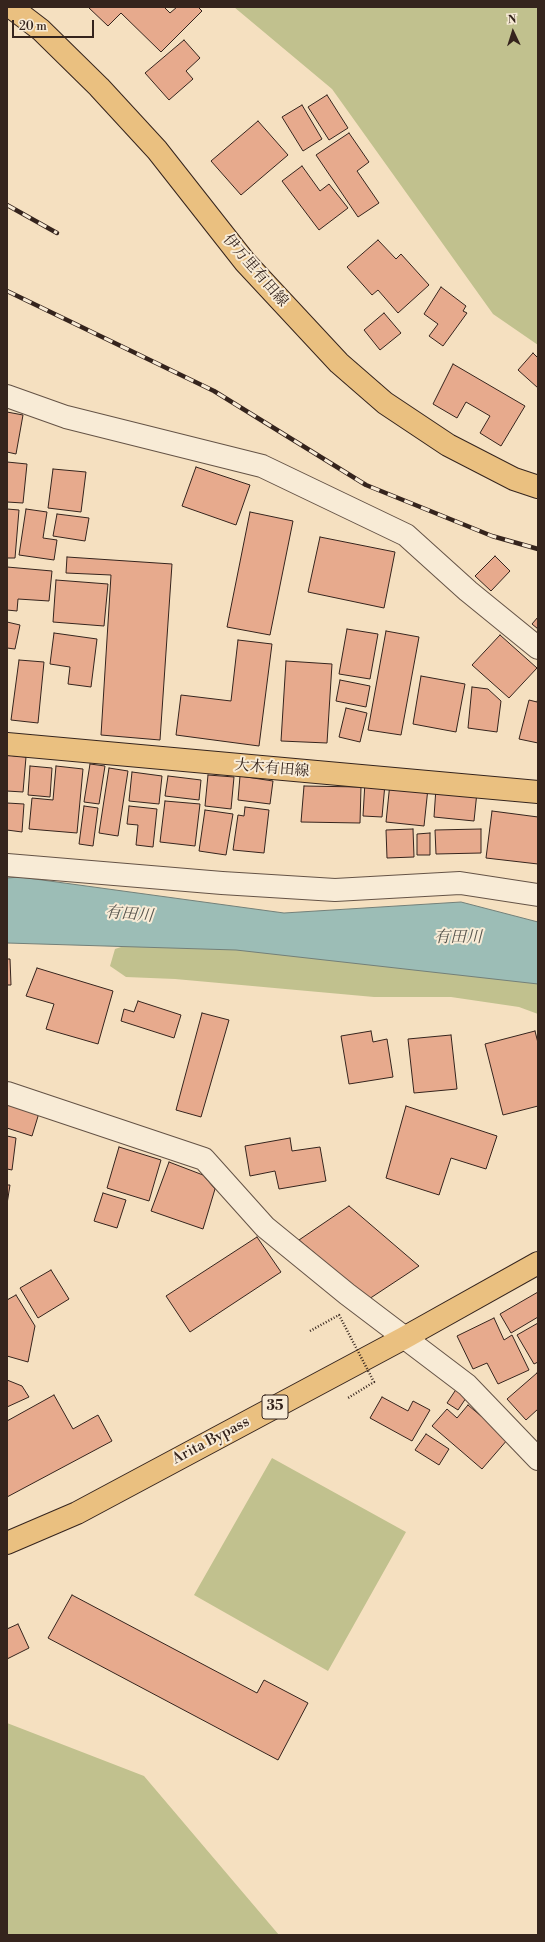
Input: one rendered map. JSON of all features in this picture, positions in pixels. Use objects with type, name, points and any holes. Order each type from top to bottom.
[{"type":"main road","name":"伊万里有田線","points":[[11,7],[41,30],[99,87],[157,150],[245,262],[339,363],[385,403],[448,445],[514,479],[538,487]]},
{"type":"main road","name":"大木有田線","points":[[7,744],[538,792]]},
{"type":"main road","name":"Arita Bypass","points":[[7,1543],[77,1513],[404,1338],[538,1263]]},
{"type":"street","points":[[7,396],[66,417],[262,466],[406,535],[468,591],[538,648]]},
{"type":"street","points":[[7,865],[222,884],[335,890],[460,883],[538,896]]},
{"type":"street","points":[[7,1093],[204,1159],[265,1227],[404,1338],[467,1385],[538,1459]]},
{"type":"path","points":[[310,1331],[339,1315],[374,1382],[348,1398]]},
{"type":"green space","points":[[234,7],[538,7],[538,345],[493,314],[332,89]]},
{"type":"green space","points":[[160,934],[538,957],[538,1014],[519,1007],[451,997],[374,997],[175,979],[126,977],[110,966],[115,949]]},
{"type":"green space","points":[[272,1458],[406,1532],[328,1671],[194,1595]]},
{"type":"green space","points":[[7,1723],[144,1776],[279,1935],[7,1935]]},
{"type":"water","name":"有田川","points":[[20,877],[284,913],[461,902],[538,922],[538,984],[236,950],[7,943],[7,878]]},
{"type":"building","points":[[88,7],[164,7],[170,13],[177,7],[198,7],[202,11],[161,52],[121,13],[108,26]]},
{"type":"building","points":[[184,40],[200,58],[186,71],[193,79],[169,100],[145,73]]},
{"type":"building","points":[[327,95],[348,128],[329,140],[308,107]]},
{"type":"building","points":[[302,105],[322,139],[303,151],[282,117]]},
{"type":"building","points":[[258,121],[288,155],[241,195],[211,161]]},
{"type":"building","points":[[349,133],[369,162],[357,171],[379,203],[358,217],[316,155]]},
{"type":"building","points":[[302,166],[320,191],[329,184],[348,208],[319,230],[282,181]]},
{"type":"building","points":[[378,240],[396,259],[401,254],[429,285],[398,313],[378,290],[372,295],[347,267]]},
{"type":"building","points":[[441,287],[466,306],[463,311],[467,313],[443,346],[429,336],[438,324],[424,314]]},
{"type":"building","points":[[384,313],[401,333],[380,350],[364,330]]},
{"type":"building","points":[[533,353],[538,358],[538,388],[518,370]]},
{"type":"building","points":[[453,364],[525,406],[501,446],[480,433],[490,416],[466,402],[457,418],[433,404]]},
{"type":"building","points":[[7,412],[23,415],[16,454],[7,452]]},
{"type":"building","points":[[7,462],[27,464],[23,503],[7,502]]},
{"type":"building","points":[[196,467],[250,485],[236,525],[182,506]]},
{"type":"building","points":[[53,469],[86,472],[81,512],[48,508]]},
{"type":"building","points":[[7,509],[19,510],[15,558],[7,558]]},
{"type":"building","points":[[26,509],[47,512],[43,538],[57,540],[54,560],[19,555]]},
{"type":"building","points":[[250,512],[293,521],[270,635],[227,627]]},
{"type":"building","points":[[57,514],[89,518],[85,541],[53,536]]},
{"type":"building","points":[[320,537],[395,552],[384,608],[308,592]]},
{"type":"building","points":[[495,556],[510,571],[491,591],[475,576]]},
{"type":"building","points":[[67,557],[172,564],[160,740],[101,735],[111,575],[66,573]]},
{"type":"building","points":[[7,567],[52,571],[49,601],[18,599],[17,611],[7,610]]},
{"type":"building","points":[[56,580],[108,584],[104,626],[53,622]]},
{"type":"building","points":[[538,617],[538,629],[532,624]]},
{"type":"building","points":[[7,622],[20,625],[15,649],[7,648]]},
{"type":"building","points":[[347,629],[378,634],[370,679],[339,674]]},
{"type":"building","points":[[386,631],[419,637],[401,735],[368,730]]},
{"type":"building","points":[[54,633],[97,639],[91,687],[68,684],[70,667],[50,664]]},
{"type":"building","points":[[500,635],[537,668],[509,698],[472,665]]},
{"type":"building","points":[[238,640],[272,644],[259,746],[176,735],[181,695],[231,701]]},
{"type":"building","points":[[19,660],[44,662],[38,723],[11,720]]},
{"type":"building","points":[[286,661],[332,664],[327,743],[281,741]]},
{"type":"building","points":[[421,676],[465,684],[456,732],[413,724]]},
{"type":"building","points":[[340,680],[370,686],[366,707],[336,701]]},
{"type":"building","points":[[472,687],[488,689],[501,701],[497,732],[468,728]]},
{"type":"building","points":[[538,698],[538,743],[519,739],[529,700],[537,702]]},
{"type":"building","points":[[346,708],[367,713],[360,742],[339,737]]},
{"type":"building","points":[[7,755],[26,757],[23,792],[7,791]]},
{"type":"building","points":[[90,764],[105,766],[99,804],[84,802]]},
{"type":"building","points":[[30,766],[52,768],[50,797],[28,795]]},
{"type":"building","points":[[56,766],[83,769],[77,833],[29,829],[32,798],[53,800]]},
{"type":"building","points":[[109,768],[128,771],[118,836],[99,833]]},
{"type":"building","points":[[132,772],[162,776],[159,804],[129,801]]},
{"type":"building","points":[[208,775],[234,777],[231,809],[205,806]]},
{"type":"building","points":[[168,776],[201,780],[199,800],[165,796]]},
{"type":"building","points":[[240,776],[273,781],[270,804],[238,800]]},
{"type":"building","points":[[365,782],[385,784],[382,817],[363,816]]},
{"type":"building","points":[[390,783],[428,788],[424,826],[386,822]]},
{"type":"building","points":[[304,786],[361,787],[360,823],[301,822]]},
{"type":"building","points":[[436,788],[477,792],[474,821],[434,817]]},
{"type":"building","points":[[165,801],[200,804],[195,846],[160,842]]},
{"type":"building","points":[[7,803],[24,804],[22,832],[7,830]]},
{"type":"building","points":[[84,806],[98,808],[93,846],[79,844]]},
{"type":"building","points":[[129,806],[157,809],[153,847],[136,845],[138,825],[127,824]]},
{"type":"building","points":[[245,807],[269,810],[264,853],[233,850],[238,815],[244,816]]},
{"type":"building","points":[[205,810],[233,814],[226,855],[199,851]]},
{"type":"building","points":[[492,811],[538,817],[538,864],[486,858]]},
{"type":"building","points":[[413,829],[414,857],[387,858],[386,830]]},
{"type":"building","points":[[481,829],[481,853],[436,854],[435,830]]},
{"type":"building","points":[[430,833],[430,855],[417,855],[417,834]]},
{"type":"building","points":[[7,959],[10,959],[11,985],[7,985]]},
{"type":"building","points":[[37,968],[113,991],[98,1044],[46,1029],[54,1004],[26,996]]},
{"type":"building","points":[[138,1001],[181,1015],[174,1038],[121,1021],[124,1009],[134,1012]]},
{"type":"building","points":[[202,1013],[229,1020],[201,1117],[176,1110]]},
{"type":"building","points":[[371,1031],[373,1042],[387,1039],[393,1077],[349,1084],[341,1036]]},
{"type":"building","points":[[535,1031],[538,1043],[538,1106],[503,1115],[485,1044]]},
{"type":"building","points":[[451,1035],[457,1089],[414,1093],[408,1039]]},
{"type":"building","points":[[7,1104],[39,1113],[32,1136],[7,1128]]},
{"type":"building","points":[[406,1106],[497,1136],[486,1169],[451,1158],[439,1195],[386,1178]]},
{"type":"building","points":[[7,1136],[16,1138],[12,1170],[7,1169]]},
{"type":"building","points":[[290,1138],[292,1151],[320,1147],[326,1181],[279,1189],[275,1171],[250,1176],[245,1146]]},
{"type":"building","points":[[119,1147],[161,1160],[149,1201],[107,1188]]},
{"type":"building","points":[[169,1162],[203,1175],[215,1189],[203,1229],[151,1211]]},
{"type":"building","points":[[7,1185],[10,1185],[7,1204]]},
{"type":"building","points":[[103,1193],[126,1200],[117,1228],[94,1221]]},
{"type":"building","points":[[349,1206],[419,1266],[369,1299],[299,1240]]},
{"type":"building","points":[[257,1237],[281,1272],[190,1332],[166,1296]]},
{"type":"building","points":[[51,1270],[69,1299],[38,1318],[20,1288]]},
{"type":"building","points":[[538,1292],[538,1317],[511,1333],[500,1314]]},
{"type":"building","points":[[16,1295],[35,1326],[28,1362],[7,1356],[7,1300]]},
{"type":"building","points":[[494,1318],[504,1340],[512,1335],[529,1370],[498,1384],[487,1363],[473,1369],[457,1336]]},
{"type":"building","points":[[538,1323],[538,1362],[534,1364],[517,1335]]},
{"type":"building","points":[[537,1373],[538,1409],[526,1420],[507,1399]]},
{"type":"building","points":[[7,1380],[22,1386],[29,1397],[7,1407]]},
{"type":"building","points":[[457,1388],[468,1395],[458,1410],[447,1403]]},
{"type":"building","points":[[54,1395],[73,1429],[98,1415],[112,1441],[7,1497],[7,1421]]},
{"type":"building","points":[[382,1397],[408,1411],[413,1401],[430,1410],[412,1441],[370,1418]]},
{"type":"building","points":[[468,1405],[508,1439],[482,1469],[432,1426],[447,1409],[457,1418]]},
{"type":"building","points":[[426,1434],[449,1449],[439,1465],[415,1450]]},
{"type":"building","points":[[72,1595],[257,1693],[264,1680],[308,1703],[278,1760],[48,1638]]},
{"type":"building","points":[[18,1624],[29,1648],[7,1659],[7,1629]]},
{"type":"railway","points":[[7,205],[57,233]]},
{"type":"railway","points":[[7,291],[214,391],[366,485],[492,536],[538,549]]}]
